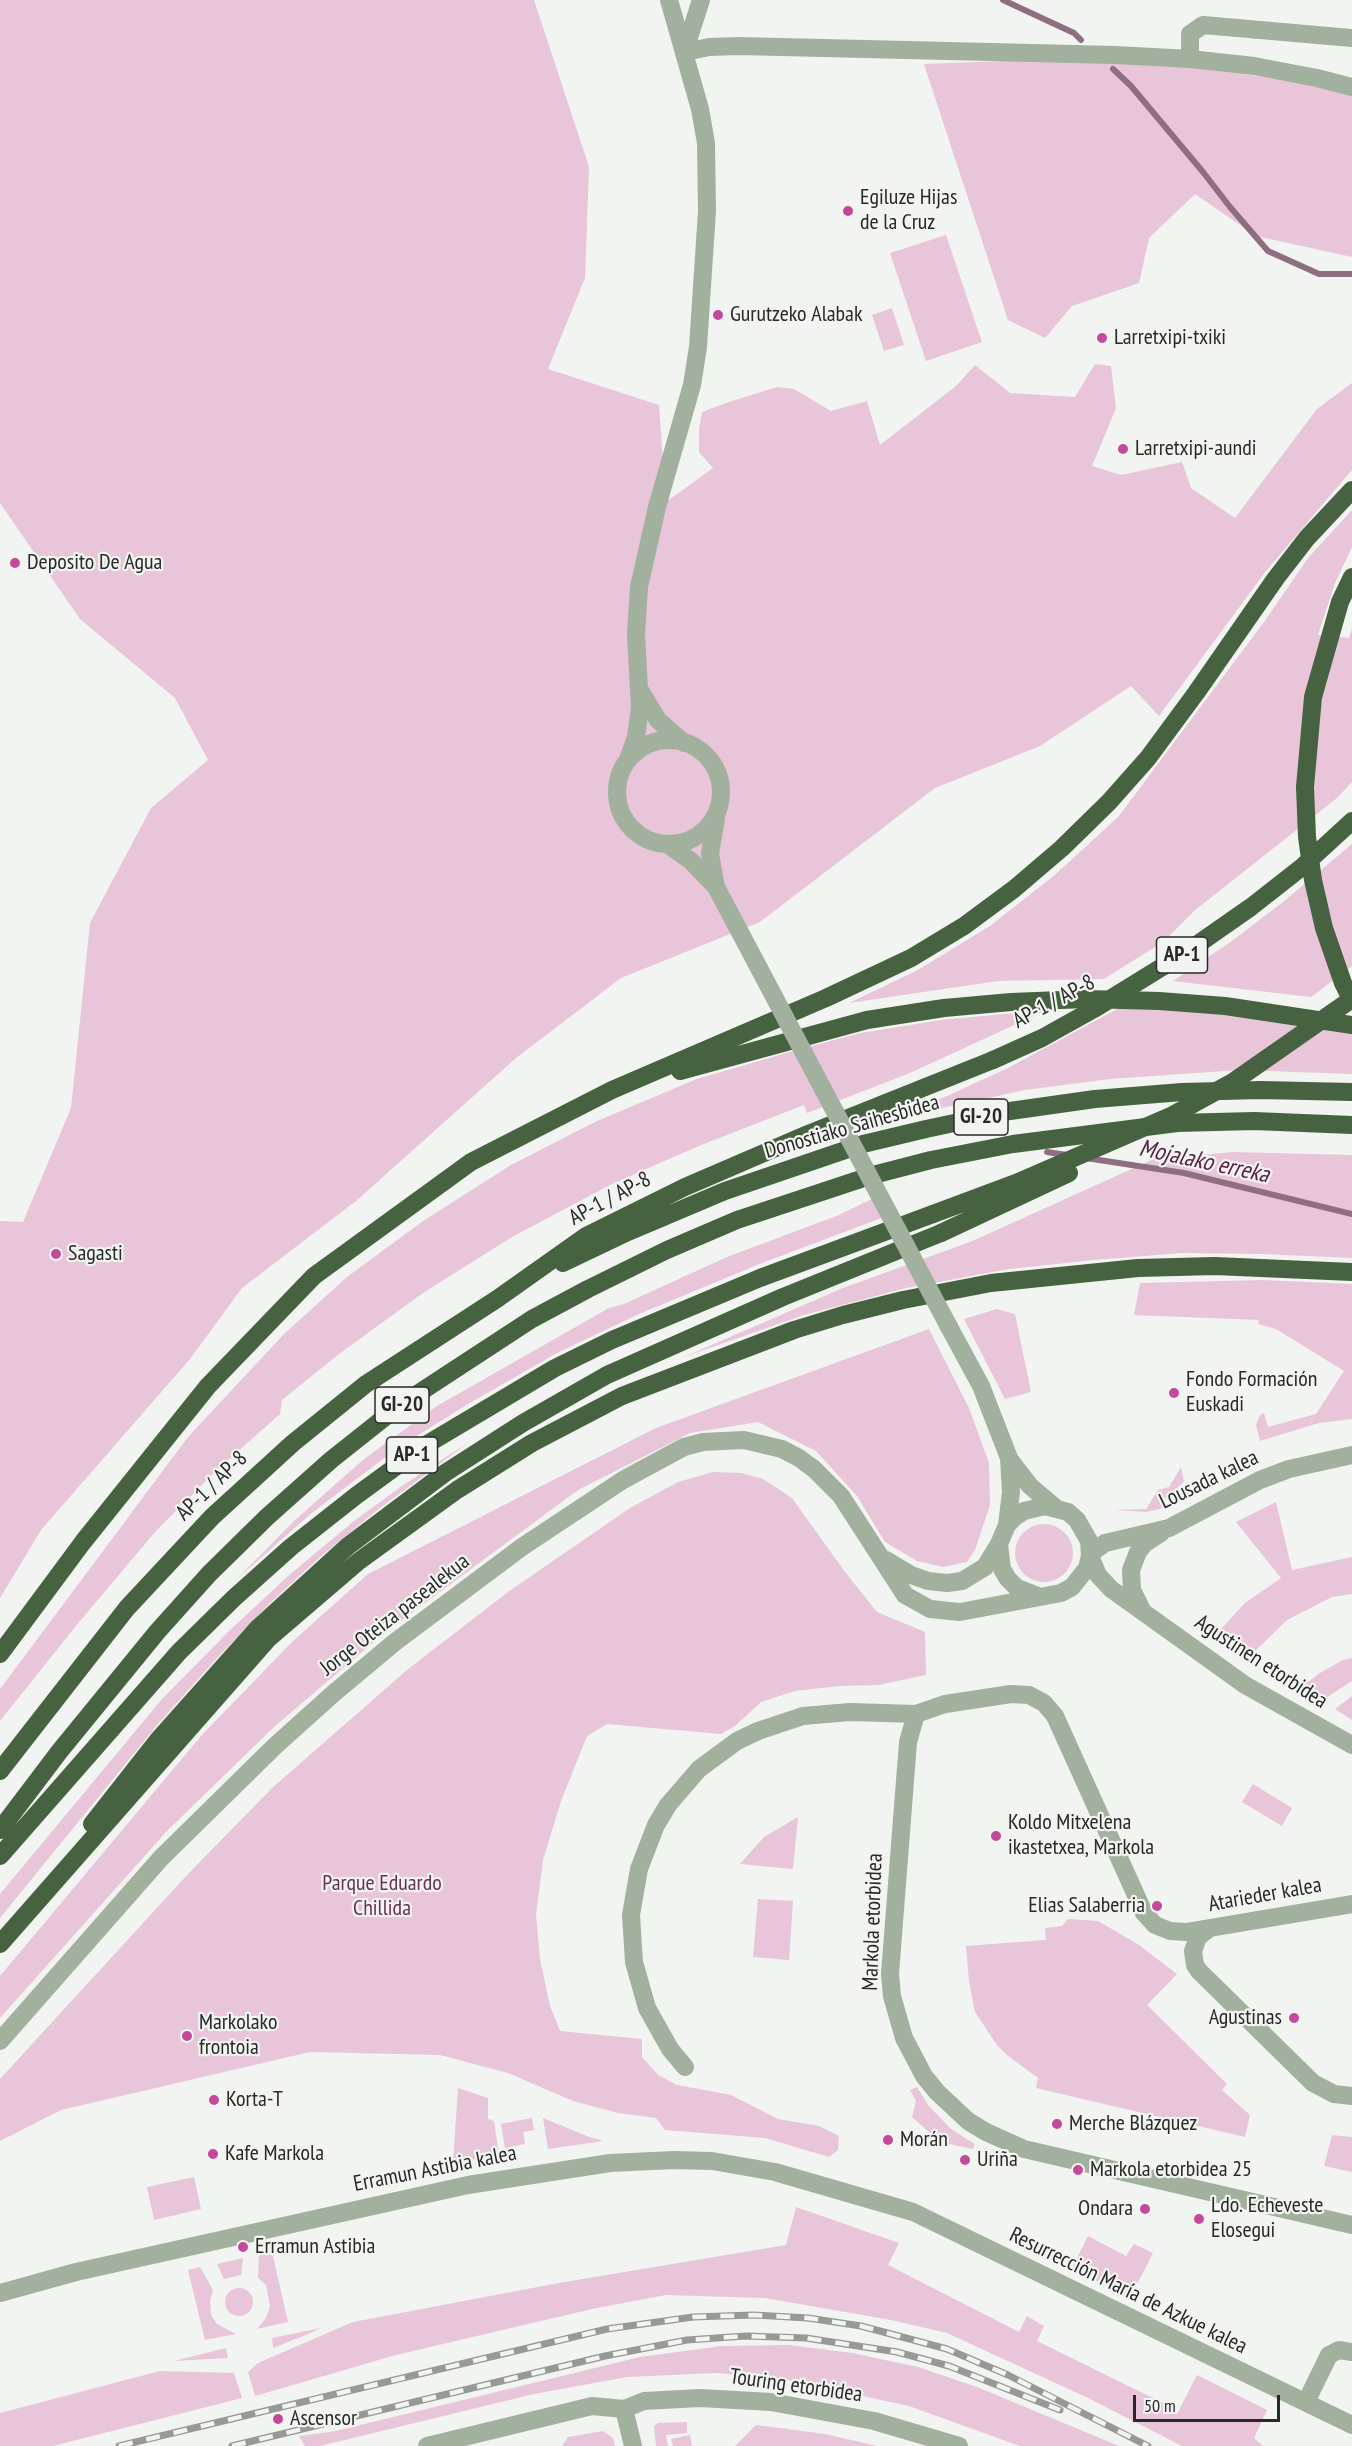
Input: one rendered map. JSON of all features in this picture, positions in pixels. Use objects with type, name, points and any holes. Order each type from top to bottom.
[{"type":"highway","points":[[0,1654],[83,1542],[208,1386],[314,1276],[471,1162],[612,1090],[826,998],[911,958],[964,926],[1014,889],[1062,848],[1109,802],[1148,758],[1276,578],[1307,538],[1352,490]]},
{"type":"highway","points":[[1352,577],[1340,602],[1313,697],[1305,786],[1307,837],[1313,880],[1324,928],[1343,983],[1352,1000]]},
{"type":"highway","name":"AP-1 / AP-8","points":[[0,1771],[128,1608],[212,1517],[293,1443],[366,1384],[497,1299],[586,1236],[685,1186],[993,1060],[1042,1038],[1094,1009],[1188,951],[1258,901],[1302,867],[1352,821]]},
{"type":"highway","points":[[612,1090],[867,1020],[1003,1002],[1086,999],[1159,1001],[1225,1006],[1352,1025]]},
{"type":"highway","name":"AP-1","points":[[0,1856],[179,1652],[234,1598],[300,1539],[424,1446],[545,1374],[612,1340],[760,1278],[1016,1183],[1173,1115],[1233,1082],[1352,1000]]},
{"type":"highway","name":"Donostiako Saihesbidea","points":[[497,1299],[628,1232],[725,1191],[863,1144],[1010,1112],[1095,1100],[1182,1092],[1261,1090],[1352,1092]]},
{"type":"highway","points":[[0,1943],[158,1740],[257,1629],[348,1546],[446,1473],[523,1423],[607,1375],[783,1297],[941,1233],[1098,1159],[1173,1115]]},
{"type":"highway","name":"GI-20","points":[[0,1830],[66,1742],[157,1632],[209,1574],[267,1517],[323,1467],[399,1406],[532,1319],[667,1250],[737,1220],[873,1175],[931,1160],[1012,1144],[1177,1123],[1254,1121],[1352,1125]]},
{"type":"highway","points":[[0,1943],[268,1639],[359,1561],[457,1490],[532,1443],[622,1396],[794,1330],[903,1300],[991,1283],[1080,1273],[1171,1267],[1215,1266],[1352,1272]]},
{"type":"street","points":[[669,0],[700,109],[706,143],[707,211],[699,329],[692,385],[657,507],[639,587],[636,644],[640,690],[638,726],[628,760],[620,774],[617,790],[622,814],[637,833],[651,841],[667,844],[682,843],[697,836],[709,826],[718,812]]},
{"type":"street","points":[[676,23],[676,9],[681,0]]},
{"type":"street","points":[[685,52],[701,0]]},
{"type":"street","points":[[1190,59],[1190,34],[1203,25],[1352,38]]},
{"type":"street","points":[[685,52],[709,47],[739,46],[1116,55],[1190,59],[1265,68],[1352,87]]},
{"type":"street","points":[[640,690],[658,720],[684,743],[704,754],[714,766],[720,781],[722,797],[713,826],[710,854],[716,887]]},
{"type":"street","points":[[628,760],[650,744],[662,741],[684,743]]},
{"type":"street","points":[[667,844],[691,861],[716,887],[981,1386],[1009,1458],[1030,1486],[1056,1508]]},
{"type":"street","name":"Jorge Oteiza pasealekua","points":[[0,2041],[161,1858],[233,1786],[326,1701],[395,1642],[513,1553],[614,1485],[665,1455],[684,1447],[723,1439],[744,1440],[782,1449],[814,1469],[828,1482],[905,1595],[930,1610],[960,1612],[1040,1597]]},
{"type":"street","name":"Lousada kalea","points":[[1090,1555],[1105,1543],[1169,1528],[1260,1480],[1289,1469],[1352,1455]]},
{"type":"street","points":[[880,1556],[911,1575],[928,1581],[947,1583],[962,1581],[985,1567],[1007,1525],[1011,1492],[1009,1458]]},
{"type":"street","points":[[999,1544],[999,1557],[1008,1579],[1023,1591],[1040,1597],[1061,1593],[1072,1587],[1087,1568],[1090,1555],[1089,1541],[1081,1525],[1068,1512],[1045,1506],[1024,1511],[1007,1525]]},
{"type":"street","name":"Agustinen etorbidea","points":[[1148,1616],[1132,1590],[1130,1580],[1133,1561],[1144,1544],[1169,1528]]},
{"type":"street","name":"Agustinen etorbidea","points":[[1090,1555],[1098,1575],[1104,1582],[1148,1616],[1245,1685],[1352,1744]]},
{"type":"street","name":"Atarieder kalea","points":[[916,1714],[945,1704],[1011,1694],[1029,1695],[1037,1699],[1055,1716],[1144,1913],[1162,1929],[1186,1932],[1352,1904]]},
{"type":"street","points":[[685,2067],[664,2039],[647,2008],[634,1962],[631,1939],[633,1892],[639,1869],[656,1825],[669,1805],[699,1769],[717,1754],[737,1741],[769,1726],[803,1716],[826,1713],[916,1714]]},
{"type":"street","name":"Markola etorbidea","points":[[916,1714],[908,1742],[890,1974],[894,2006],[904,2038],[924,2076],[937,2092],[968,2121],[1024,2149],[1352,2225]]},
{"type":"street","points":[[1210,1928],[1198,1937],[1193,1951],[1195,1965],[1199,1971],[1305,2076],[1323,2089],[1352,2096]]},
{"type":"street","name":"Erramun Astibia kalea","points":[[0,2293],[76,2272],[393,2200],[535,2174],[642,2161],[712,2161],[744,2165],[883,2204]]},
{"type":"street","name":"Resurrección María de Azkue kalea","points":[[883,2204],[913,2212],[1352,2425]]},
{"type":"street","points":[[1306,2402],[1329,2355],[1339,2350],[1352,2352]]},
{"type":"street","name":"Touring etorbidea","points":[[624,2409],[644,2401],[655,2400],[700,2398],[771,2402],[874,2421],[958,2446]]},
{"type":"street","points":[[428,2446],[592,2406],[624,2409],[633,2446]]},
{"type":"green space","points":[[0,0],[534,0],[589,167],[585,278],[548,369],[659,405],[666,502],[713,468],[699,452],[702,412],[777,387],[794,389],[831,411],[867,401],[880,445],[956,386],[975,365],[1010,393],[1075,397],[1095,364],[1111,366],[1116,408],[1092,466],[1121,475],[1182,462],[1191,488],[1235,518],[1317,409],[1352,383],[1352,470],[1266,571],[1159,716],[1131,686],[1040,746],[935,788],[760,922],[621,978],[516,1058],[356,1201],[242,1288],[190,1359],[41,1530],[0,1598],[0,1221],[23,1222],[71,1108],[90,923],[151,808],[208,760],[175,698],[80,619],[0,503]]},
{"type":"green space","points":[[1107,57],[1352,88],[1352,257],[1256,236],[1195,194],[1149,238],[1139,283],[1072,306],[1045,338],[1008,320],[924,64]]},
{"type":"green space","points":[[946,235],[982,342],[926,361],[890,253]]},
{"type":"green space","points":[[892,308],[904,345],[884,351],[872,315]]},
{"type":"green space","points":[[1352,510],[1352,547],[1335,583],[1318,635],[1349,638],[1352,628],[1352,782],[1337,798],[1194,911],[1163,942],[1104,979],[998,981],[849,1003],[916,971],[990,926],[1056,874],[1119,816],[1264,622],[1308,558]]},
{"type":"green space","points":[[1352,844],[1352,966],[1311,997],[1173,981],[1232,941],[1283,902]]},
{"type":"green space","points":[[1121,1007],[1216,1014],[1352,1034],[1352,1074],[1239,1070],[1110,1079],[1025,1090],[882,1121],[945,1097],[1008,1068]]},
{"type":"green space","points":[[1047,1010],[910,1073],[807,1113],[804,1105],[701,1145],[610,1185],[512,1237],[423,1293],[339,1354],[282,1400],[280,1414],[219,1468],[155,1532],[0,1721],[0,1689],[188,1437],[284,1334],[347,1277],[423,1221],[511,1165],[597,1121],[697,1079],[861,1033],[941,1020]]},
{"type":"green space","points":[[1233,1152],[1352,1155],[1352,1258],[1182,1253],[1009,1269],[906,1288],[804,1315],[684,1357],[843,1288],[970,1242],[1154,1159]]},
{"type":"green space","points":[[876,1197],[884,1217],[762,1263],[639,1314],[557,1353],[468,1404],[399,1447],[313,1512],[238,1578],[294,1521],[364,1459],[437,1406],[609,1308],[624,1304],[727,1257],[839,1215]]},
{"type":"green space","points":[[1263,1280],[1352,1284],[1352,1419],[1319,1423],[1260,1441],[1256,1425],[1260,1415],[1264,1413],[1268,1427],[1316,1414],[1344,1371],[1276,1329],[1258,1324],[1259,1320],[1134,1315],[1140,1283]]},
{"type":"green space","points":[[997,1309],[1015,1314],[1031,1392],[1005,1399],[964,1319]]},
{"type":"green space","points":[[929,1329],[969,1408],[989,1463],[990,1505],[975,1550],[967,1562],[943,1567],[917,1561],[885,1542],[857,1496],[816,1451],[758,1422],[690,1433],[578,1490],[383,1634],[274,1727],[167,1831],[0,2018],[0,1976],[201,1736],[292,1642],[368,1574],[656,1428]]},
{"type":"green space","points":[[472,1440],[376,1511],[320,1557],[265,1608],[158,1724],[0,1918],[0,1894],[162,1699],[228,1632],[288,1576],[354,1521]]},
{"type":"green space","points":[[1181,1467],[1184,1482],[1164,1499],[1165,1504],[1160,1509],[1146,1512],[1114,1510],[1146,1509],[1158,1490],[1169,1487]]},
{"type":"green space","name":"Parque Eduardo Chillida","points":[[713,1472],[741,1473],[763,1479],[792,1498],[877,1612],[925,1632],[926,1675],[878,1685],[839,1686],[795,1691],[761,1702],[735,1726],[721,1734],[607,1724],[587,1736],[561,1801],[543,1860],[536,1914],[540,1959],[550,2006],[560,2031],[642,2039],[642,2057],[658,2075],[677,2085],[731,2095],[778,2119],[819,2126],[839,2136],[838,2150],[829,2157],[765,2138],[665,2130],[656,2118],[618,2113],[573,2101],[508,2073],[440,2055],[310,2052],[61,2110],[0,2141],[0,2079],[188,1874],[272,1788],[407,1670],[508,1592],[630,1508],[678,1482]]},
{"type":"green space","points":[[1276,1502],[1292,1570],[1352,1557],[1352,1594],[1332,1597],[1287,1620],[1251,1655],[1219,1631],[1245,1603],[1281,1578],[1236,1522]]},
{"type":"green space","points":[[1044,1524],[1055,1526],[1068,1537],[1073,1553],[1071,1564],[1060,1577],[1044,1582],[1033,1580],[1020,1569],[1015,1553],[1017,1542],[1028,1529]]},
{"type":"green space","points":[[1352,1658],[1352,1681],[1321,1701],[1301,1687],[1320,1673],[1343,1660]]},
{"type":"green space","points":[[1352,1696],[1352,1720],[1335,1709]]},
{"type":"green space","points":[[1253,1784],[1292,1808],[1282,1826],[1242,1802]]},
{"type":"green space","points":[[798,1817],[793,1869],[740,1864],[764,1837]]},
{"type":"green space","points":[[758,1899],[793,1901],[789,1960],[753,1957]]},
{"type":"green space","points":[[1068,1919],[1098,1921],[1139,1945],[1177,1974],[1147,2005],[1227,2084],[1222,2090],[1250,2115],[1245,2137],[1036,2088],[1038,2078],[997,2045],[975,2012],[969,1982],[966,1946],[1046,1940],[1045,1928],[1062,1926]]},
{"type":"green space","points":[[917,2087],[928,2105],[951,2129],[975,2144],[973,2149],[940,2142],[912,2117],[916,2101],[910,2090]]},
{"type":"green space","points":[[458,2088],[488,2098],[488,2119],[494,2121],[499,2155],[453,2163]]},
{"type":"green space","points":[[532,2118],[534,2130],[523,2132],[525,2144],[505,2148],[501,2124]]},
{"type":"green space","points":[[543,2118],[587,2136],[603,2141],[548,2149]]},
{"type":"green space","points":[[1332,2135],[1352,2137],[1352,2172],[1324,2166]]},
{"type":"green space","points":[[194,2177],[201,2209],[154,2220],[147,2187]]},
{"type":"green space","points":[[796,2207],[899,2243],[888,2265],[1019,2332],[1027,2316],[1044,2326],[1037,2341],[1169,2406],[1177,2414],[1197,2375],[1267,2410],[1254,2438],[1263,2446],[1182,2446],[1088,2398],[947,2333],[891,2320],[765,2298],[666,2295],[592,2309],[396,2355],[255,2396],[248,2372],[258,2363],[353,2322],[559,2283],[786,2245]]},
{"type":"green space","points":[[1088,2236],[1126,2256],[1134,2244],[1153,2253],[1130,2298],[1072,2268]]},
{"type":"green space","points":[[272,2252],[288,2322],[257,2329],[266,2318],[270,2306],[266,2285],[258,2278],[259,2254]]},
{"type":"green space","points":[[243,2258],[241,2275],[224,2279],[217,2264]]},
{"type":"green space","points":[[200,2267],[213,2290],[210,2301],[211,2315],[217,2324],[236,2334],[205,2340],[188,2270]]},
{"type":"green space","points":[[239,2288],[249,2292],[253,2302],[249,2312],[239,2316],[229,2312],[225,2302],[229,2292]]},
{"type":"green space","points":[[321,2328],[306,2335],[273,2348],[272,2338]]},
{"type":"green space","points":[[789,2345],[852,2353],[918,2367],[977,2387],[1119,2446],[1020,2446],[909,2406],[783,2379],[716,2373],[627,2377],[534,2394],[320,2446],[305,2446],[299,2436],[336,2431],[640,2357],[722,2346]]},
{"type":"green space","points":[[226,2348],[228,2358],[174,2361]]},
{"type":"green space","points":[[160,2371],[234,2373],[242,2398],[53,2446],[0,2446],[0,2413]]},
{"type":"green space","points":[[687,2422],[687,2433],[666,2435],[668,2446],[656,2446],[654,2426],[658,2423]]},
{"type":"green space","points":[[756,2425],[825,2434],[877,2446],[735,2446]]},
{"type":"green space","points":[[603,2431],[613,2438],[615,2446],[562,2446],[568,2437]]},
{"type":"green space","points":[[690,2435],[692,2446],[673,2446],[671,2439]]},
{"type":"waterway","points":[[1003,0],[1074,33],[1081,40]]},
{"type":"waterway","points":[[1113,69],[1131,86],[1268,251],[1319,274],[1352,274]]},
{"type":"waterway","name":"Mojalako erreka","points":[[1047,1152],[1067,1155]]},
{"type":"waterway","name":"Mojalako erreka","points":[[1086,1158],[1184,1173],[1352,1214]]},
{"type":"railway","points":[[119,2446],[607,2329],[693,2317],[754,2315],[808,2318],[861,2326],[947,2349],[1008,2375],[1148,2446]]},
{"type":"railway","points":[[232,2446],[605,2356],[687,2340],[746,2336],[806,2338],[897,2352],[949,2366],[1060,2410]]},
{"type":"place","name":"Egiluze Hijas de la Cruz","points":[[848,211]]},
{"type":"place","name":"Gurutzeko Alabak","points":[[718,315]]},
{"type":"place","name":"Larretxipi-txiki","points":[[1102,338]]},
{"type":"place","name":"Larretxipi-aundi","points":[[1123,449]]},
{"type":"place","name":"Deposito De Agua","points":[[15,563]]},
{"type":"place","name":"Sagasti","points":[[56,1254]]},
{"type":"place","name":"Fondo Formación Euskadi","points":[[1174,1393]]},
{"type":"place","name":"Koldo Mitxelena ikastetxea, Markola","points":[[996,1836]]},
{"type":"place","name":"Elias Salaberria","points":[[1157,1906]]},
{"type":"place","name":"Agustinas","points":[[1294,2018]]},
{"type":"place","name":"Markolako frontoia","points":[[187,2036]]},
{"type":"place","name":"Korta-T","points":[[214,2100]]},
{"type":"place","name":"Merche Blázquez","points":[[1057,2124]]},
{"type":"place","name":"Morán","points":[[888,2140]]},
{"type":"place","name":"Kafe Markola","points":[[213,2154]]},
{"type":"place","name":"Uriña","points":[[965,2160]]},
{"type":"place","name":"Markola etorbidea 25","points":[[1078,2170]]},
{"type":"place","name":"Ondara","points":[[1145,2209]]},
{"type":"place","name":"Ldo. Echeveste Elosegui","points":[[1199,2219]]},
{"type":"place","name":"Erramun Astibia","points":[[243,2247]]},
{"type":"place","name":"Ascensor","points":[[278,2419]]}]
